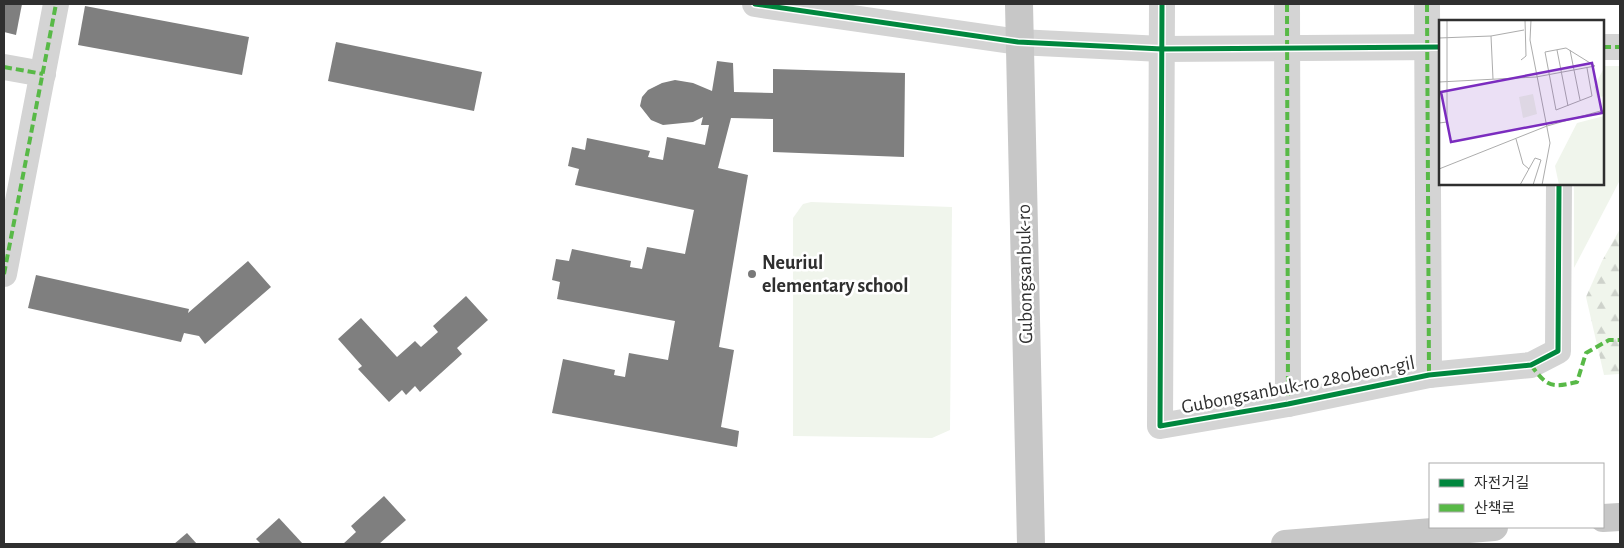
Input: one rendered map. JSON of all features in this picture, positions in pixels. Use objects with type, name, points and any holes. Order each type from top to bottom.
[{"type":"main road","name":"Gubongsanbuk-ro","points":[[1019,4],[1018,42],[1031,544]]},
{"type":"main road","points":[[1604,518],[1620,517]]},
{"type":"main road","points":[[1285,544],[1482,528]]},
{"type":"street","points":[[4,274],[56,4]]},
{"type":"street","points":[[755,4],[1018,42],[1162,49],[1434,48]]},
{"type":"street","name":"Gubongsanbuk-ro 280beon-gil","points":[[1162,4],[1160,426],[1288,404],[1430,375],[1530,365],[1558,351],[1559,185]]},
{"type":"street","name":"Gubongsanbuk-ro 280beon-gil","points":[[1287,4],[1288,404]]},
{"type":"street","name":"Gubongsanbuk-ro 280beon-gil","points":[[1427,4],[1434,48],[1430,375]]},
{"type":"street","points":[[1604,47],[1620,47]]},
{"type":"street","points":[[4,67],[43,74]]},
{"type":"green space","points":[[1604,66],[1620,66],[1620,180],[1574,268],[1574,185],[1604,185]]},
{"type":"green space","points":[[811,202],[952,207],[950,430],[932,438],[793,436],[793,218],[803,204]]},
{"type":"green space","points":[[1620,229],[1620,374],[1604,375],[1586,297],[1602,261]]},
{"type":"building","points":[[4,4],[22,4],[16,35],[4,32]]},
{"type":"building","points":[[85,6],[249,37],[242,75],[78,45]]},
{"type":"building","points":[[336,42],[482,72],[474,111],[328,81]]},
{"type":"building","points":[[717,61],[733,63],[734,92],[773,93],[773,69],[905,73],[904,157],[773,152],[773,119],[731,118],[718,168],[748,175],[719,347],[734,350],[721,427],[739,431],[737,447],[552,413],[563,359],[615,370],[614,375],[625,377],[629,353],[668,360],[675,321],[557,299],[560,282],[552,280],[556,259],[569,261],[572,249],[631,261],[630,267],[642,269],[647,247],[685,254],[694,210],[575,185],[579,169],[568,166],[572,147],[585,150],[587,138],[650,151],[648,157],[663,160],[667,137],[705,145],[709,125],[701,125],[703,117],[693,122],[663,125],[651,120],[640,106],[642,97],[648,90],[662,83],[675,80],[693,83],[712,91]]},
{"type":"building","points":[[248,261],[271,287],[205,344],[199,336],[184,333],[181,342],[28,308],[36,275],[189,309],[188,313]]},
{"type":"building","points":[[466,296],[488,320],[457,348],[462,354],[420,392],[415,386],[406,395],[402,390],[389,402],[358,369],[362,366],[338,339],[361,318],[397,357],[415,341],[421,347],[438,332],[433,326]]},
{"type":"building","points":[[384,496],[406,520],[379,544],[343,544],[356,532],[351,526]]},
{"type":"building","points":[[279,518],[303,544],[261,544],[256,539]]},
{"type":"building","points":[[187,533],[197,544],[174,544]]},
{"type":"marked path","points":[[4,274],[56,4]]},
{"type":"marked path","points":[[1287,4],[1288,404]]},
{"type":"marked path","points":[[1427,4],[1429,375]]},
{"type":"marked path","points":[[1604,47],[1620,47]]},
{"type":"marked path","points":[[4,67],[43,74]]},
{"type":"marked path","points":[[1531,365],[1541,378],[1550,384],[1561,385],[1577,382],[1586,353],[1609,340],[1620,340]]},
{"type":"cycle path","points":[[755,4],[1018,42],[1162,49],[1439,47]]},
{"type":"cycle path","points":[[1162,4],[1160,426],[1288,404],[1429,375],[1531,365],[1558,351],[1559,185]]},
{"type":"place","name":"Neuriul elementary school","points":[[752,274]]}]
